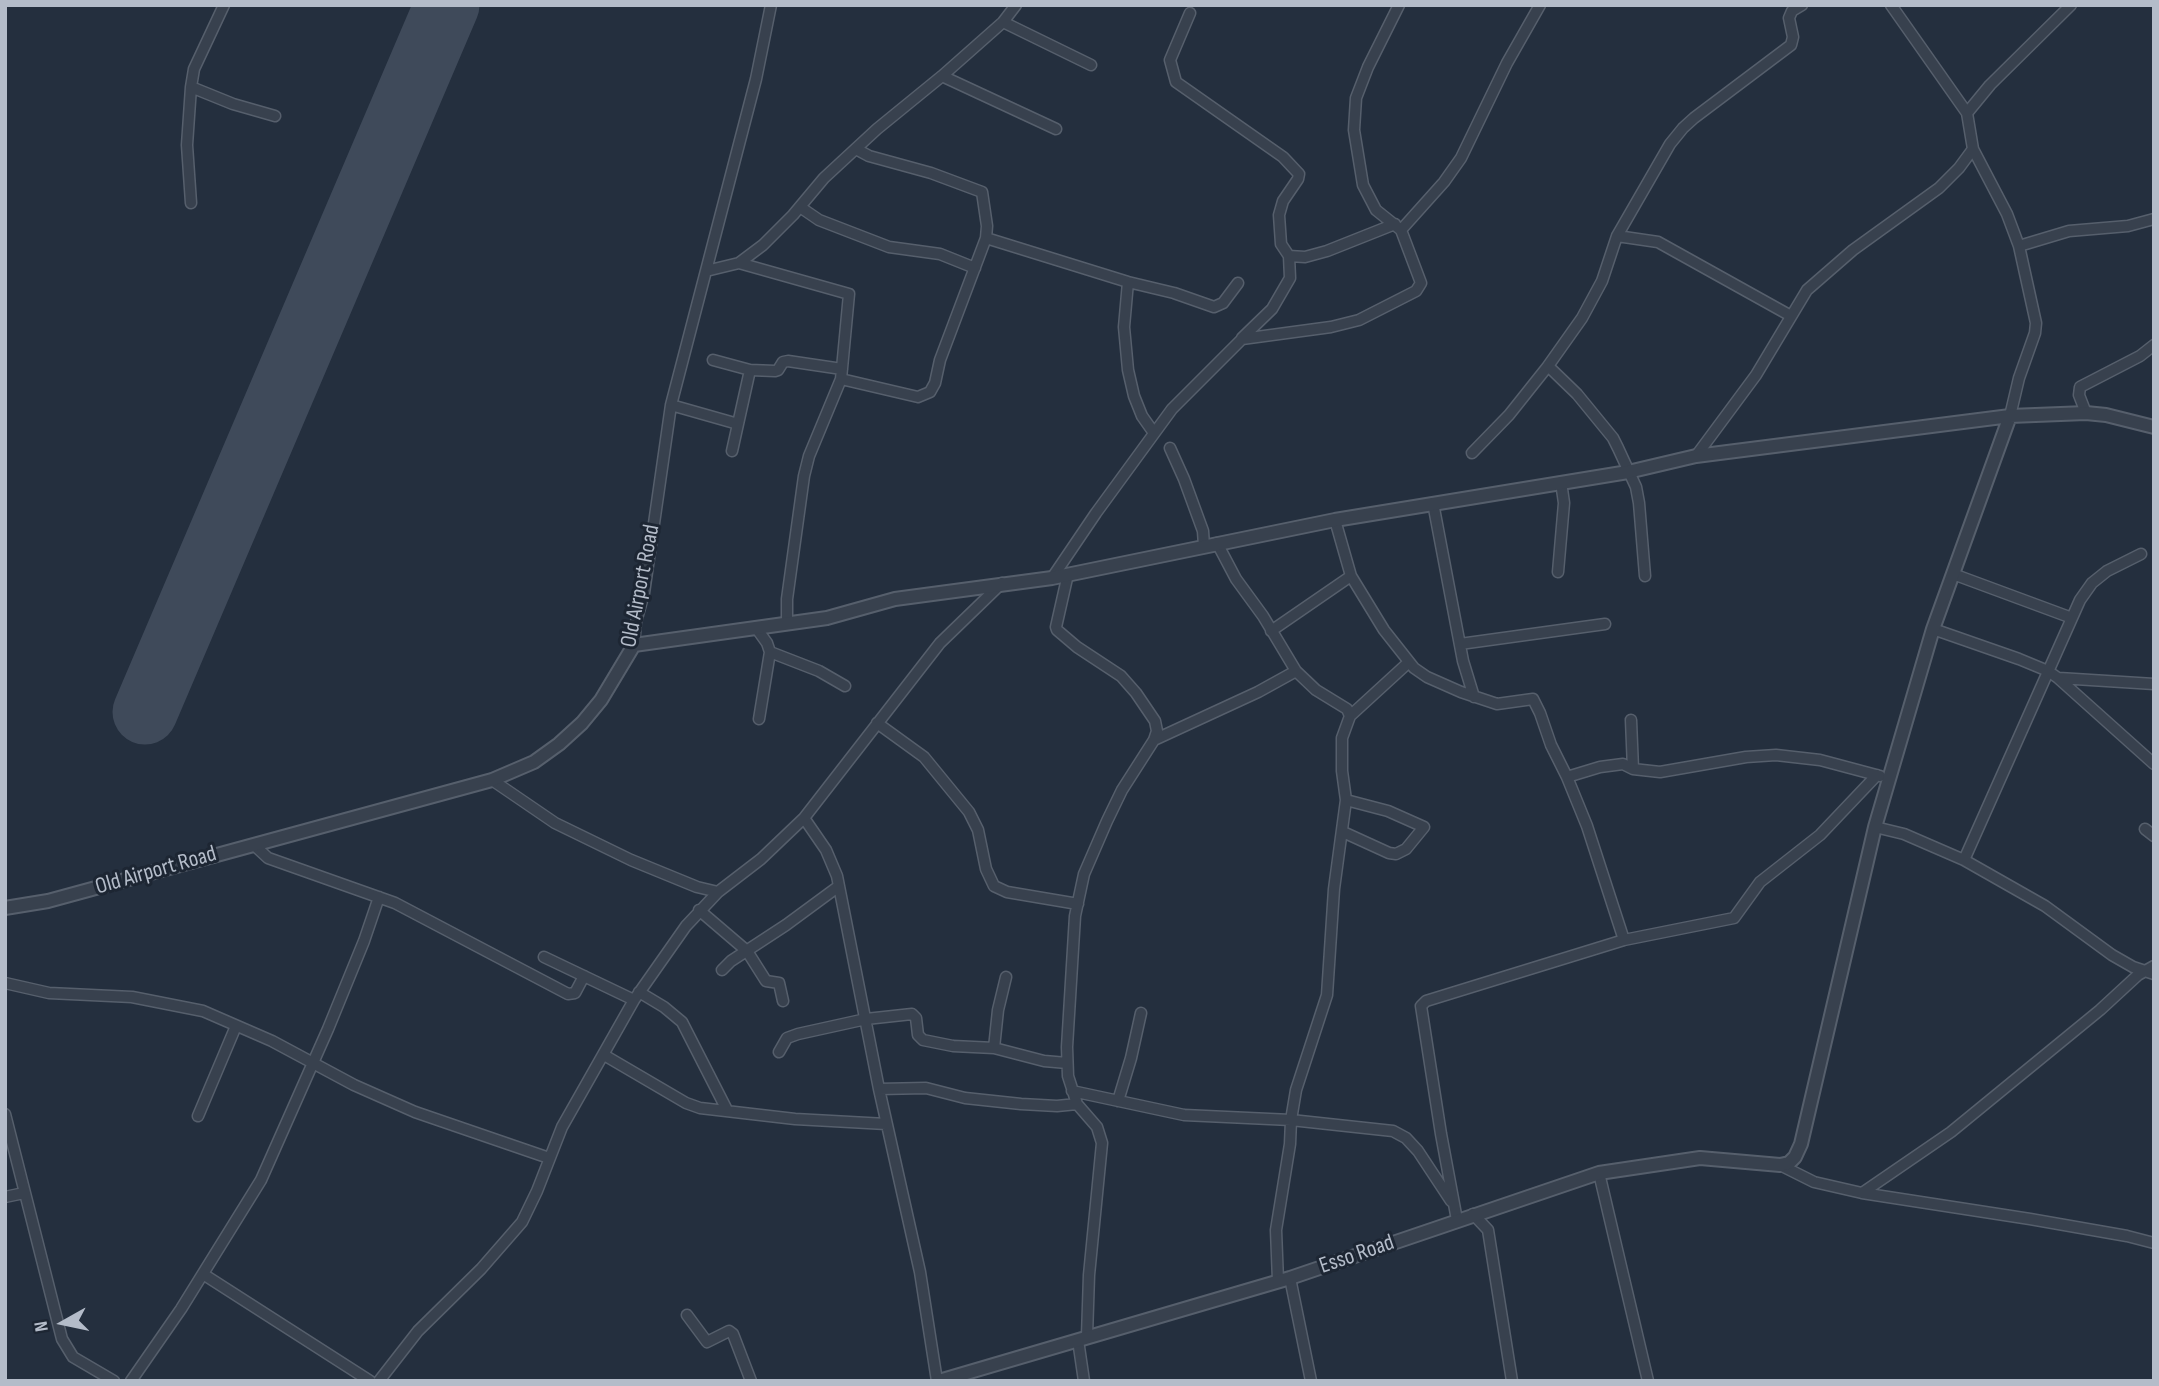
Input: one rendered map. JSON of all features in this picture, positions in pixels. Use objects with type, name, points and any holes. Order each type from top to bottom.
[{"type":"street","points":[[191,203],[187,155],[191,87],[194,69],[223,5]]},
{"type":"street","name":"Old Airport Road","points":[[5,908],[48,901],[492,780],[534,762],[582,723],[601,700],[634,645],[671,405],[756,79],[771,5]]},
{"type":"street","points":[[706,271],[739,263],[763,245],[824,178],[1003,22],[1016,5]]},
{"type":"street","points":[[1242,339],[1331,327],[1359,320],[1416,292],[1421,283],[1398,227],[1376,210],[1363,185],[1354,130],[1356,98],[1368,67],[1399,5]]},
{"type":"street","points":[[1289,256],[1305,257],[1398,227],[1444,182],[1461,158],[1507,63],[1540,5]]},
{"type":"street","points":[[1472,453],[1509,415],[1575,330],[1609,265],[1617,236],[1670,144],[1683,128],[1791,45],[1793,37],[1789,18],[1792,11],[1802,5]]},
{"type":"street","points":[[1780,1165],[1789,1163],[1795,1157],[1801,1144],[1875,827],[1884,777],[1933,629],[2010,416],[2036,323],[2019,246],[2007,214],[1973,149],[1967,113],[1891,5]]},
{"type":"street","points":[[1967,113],[1990,85],[2071,5]]},
{"type":"street","points":[[1052,578],[1172,408],[1272,309],[1290,278],[1289,256],[1281,244],[1279,215],[1283,201],[1299,174],[1283,157],[1176,82],[1170,60],[1190,13]]},
{"type":"street","points":[[1003,22],[1091,65]]},
{"type":"street","points":[[942,76],[1056,129]]},
{"type":"street","points":[[191,87],[233,104],[275,116]]},
{"type":"street","points":[[713,360],[750,370],[775,371],[782,362],[788,361],[918,397],[930,392],[986,238],[982,192],[931,173],[869,156],[856,149]]},
{"type":"street","points":[[1696,456],[1756,375],[1807,290],[1819,278],[1939,188],[1973,149]]},
{"type":"street","points":[[800,207],[819,220],[876,243],[940,254],[975,268]]},
{"type":"street","points":[[2019,246],[2069,231],[2128,226],[2154,219]]},
{"type":"street","points":[[1617,236],[1658,242],[1791,316]]},
{"type":"street","points":[[986,238],[1214,307],[1223,303],[1238,283]]},
{"type":"street","points":[[739,263],[849,294],[842,374],[809,456],[804,476],[787,599],[787,625]]},
{"type":"street","points":[[1128,282],[1124,327],[1128,370],[1142,416],[1154,433]]},
{"type":"street","points":[[2086,413],[2079,395],[2080,387],[2140,356],[2154,345]]},
{"type":"street","points":[[1548,366],[1577,394],[1613,438],[1636,487],[1644,576]]},
{"type":"street","points":[[732,451],[750,370]]},
{"type":"street","points":[[671,405],[738,424]]},
{"type":"street","points":[[634,645],[787,625],[827,618],[895,599],[1052,578],[1335,520],[1628,472],[1696,456],[2010,416],[2086,413],[2154,427]]},
{"type":"street","points":[[1170,448],[1210,545],[1236,579],[1296,671],[1316,690],[1347,709],[1350,716]]},
{"type":"street","points":[[1558,572],[1564,503],[1562,482]]},
{"type":"street","points":[[1433,503],[1460,643],[1474,697]]},
{"type":"street","points":[[1335,520],[1351,576],[1384,630],[1409,662],[1427,677],[1497,704],[1533,699],[1587,826],[1624,940]]},
{"type":"street","points":[[1964,860],[2080,600],[2092,583],[2107,571],[2141,554]]},
{"type":"street","points":[[1068,573],[1055,626],[1057,630],[1077,647],[1108,666],[1136,692],[1155,721],[1157,730],[1154,740],[1122,790],[1084,874],[1072,941],[1067,1063],[1077,1104],[1097,1127],[1102,1143],[1083,1338],[1084,1381]]},
{"type":"street","points":[[1953,574],[2072,618]]},
{"type":"street","points":[[1271,631],[1351,576]]},
{"type":"street","points":[[379,1381],[418,1331],[481,1269],[522,1222],[562,1127],[657,964],[699,910],[761,859],[804,818],[940,643],[1002,583]]},
{"type":"street","points":[[1460,643],[1605,624]]},
{"type":"street","points":[[757,629],[770,652],[759,719]]},
{"type":"street","points":[[1933,629],[2048,671],[2154,764]]},
{"type":"street","points":[[770,652],[819,671],[845,686]]},
{"type":"street","points":[[1311,1381],[1284,1280],[1276,1230],[1290,1144],[1291,1120],[1303,1065],[1327,995],[1335,870],[1346,800],[1342,771],[1342,738],[1350,716],[1409,662]]},
{"type":"street","points":[[1154,740],[1258,692],[1296,671]]},
{"type":"street","points":[[2058,678],[2154,684]]},
{"type":"street","points":[[1631,720],[1633,769]]},
{"type":"street","points":[[877,723],[924,757],[969,812],[978,830],[986,869],[994,886],[1007,892],[1078,904]]},
{"type":"street","points":[[1567,777],[1623,764],[1633,769],[1660,772],[1746,757],[1797,756],[1884,777]]},
{"type":"street","points":[[1457,1220],[1421,1006],[1426,1001],[1624,940],[1734,918],[1760,882],[1820,835],[1884,777]]},
{"type":"street","points":[[492,780],[520,801],[566,828],[677,880],[718,892]]},
{"type":"street","points":[[1343,831],[1396,854],[1406,849],[1424,827],[1388,811],[1346,800]]},
{"type":"street","points":[[804,818],[825,850],[839,886],[886,1124],[920,1272],[938,1381]]},
{"type":"street","points":[[1861,1193],[1951,1132],[2151,971],[2112,955],[2045,906],[1964,860],[1915,839],[1875,827]]},
{"type":"street","points":[[254,845],[268,858],[379,897],[443,927],[568,994],[575,993],[584,976]]},
{"type":"street","points":[[722,970],[839,886]]},
{"type":"street","points":[[131,1381],[203,1274],[261,1180],[364,941],[379,897]]},
{"type":"street","points":[[699,910],[747,951],[766,981],[779,983],[783,1001]]},
{"type":"street","points":[[544,957],[584,976],[664,1007],[682,1022],[727,1110]]},
{"type":"street","points":[[994,1048],[1006,977]]},
{"type":"street","points":[[5,983],[49,993],[84,993],[155,1001],[203,1011],[272,1041],[354,1085],[415,1112],[549,1158]]},
{"type":"street","points":[[1118,1101],[1141,1013]]},
{"type":"street","points":[[779,1052],[786,1038],[866,1019],[912,1014],[916,1018],[918,1035],[923,1040],[962,1047],[994,1048],[1034,1059],[1067,1063]]},
{"type":"street","points":[[198,1116],[236,1026]]},
{"type":"street","points":[[604,1055],[686,1103],[700,1108],[795,1119],[886,1124]]},
{"type":"street","points":[[879,1089],[926,1088],[974,1099],[1021,1104],[1077,1104]]},
{"type":"street","points":[[1072,1091],[1184,1115],[1291,1120],[1393,1131],[1406,1138],[1418,1151],[1455,1205]]},
{"type":"street","points":[[5,1114],[67,1349],[81,1363],[114,1381]]},
{"type":"street","name":"Esso Road","points":[[938,1381],[1284,1280],[1600,1173],[1700,1158],[1780,1165]]},
{"type":"street","points":[[1780,1165],[1814,1182],[1861,1193],[2031,1219],[2154,1243]]},
{"type":"street","points":[[1600,1173],[1648,1381]]},
{"type":"street","points":[[5,1197],[24,1193]]},
{"type":"street","points":[[1473,1214],[1488,1230],[1512,1381]]},
{"type":"street","points":[[203,1274],[370,1381]]},
{"type":"street","points":[[687,1315],[707,1342],[729,1331],[733,1334],[751,1381]]},
{"type":"runway","points":[[145,712],[447,5]]}]
